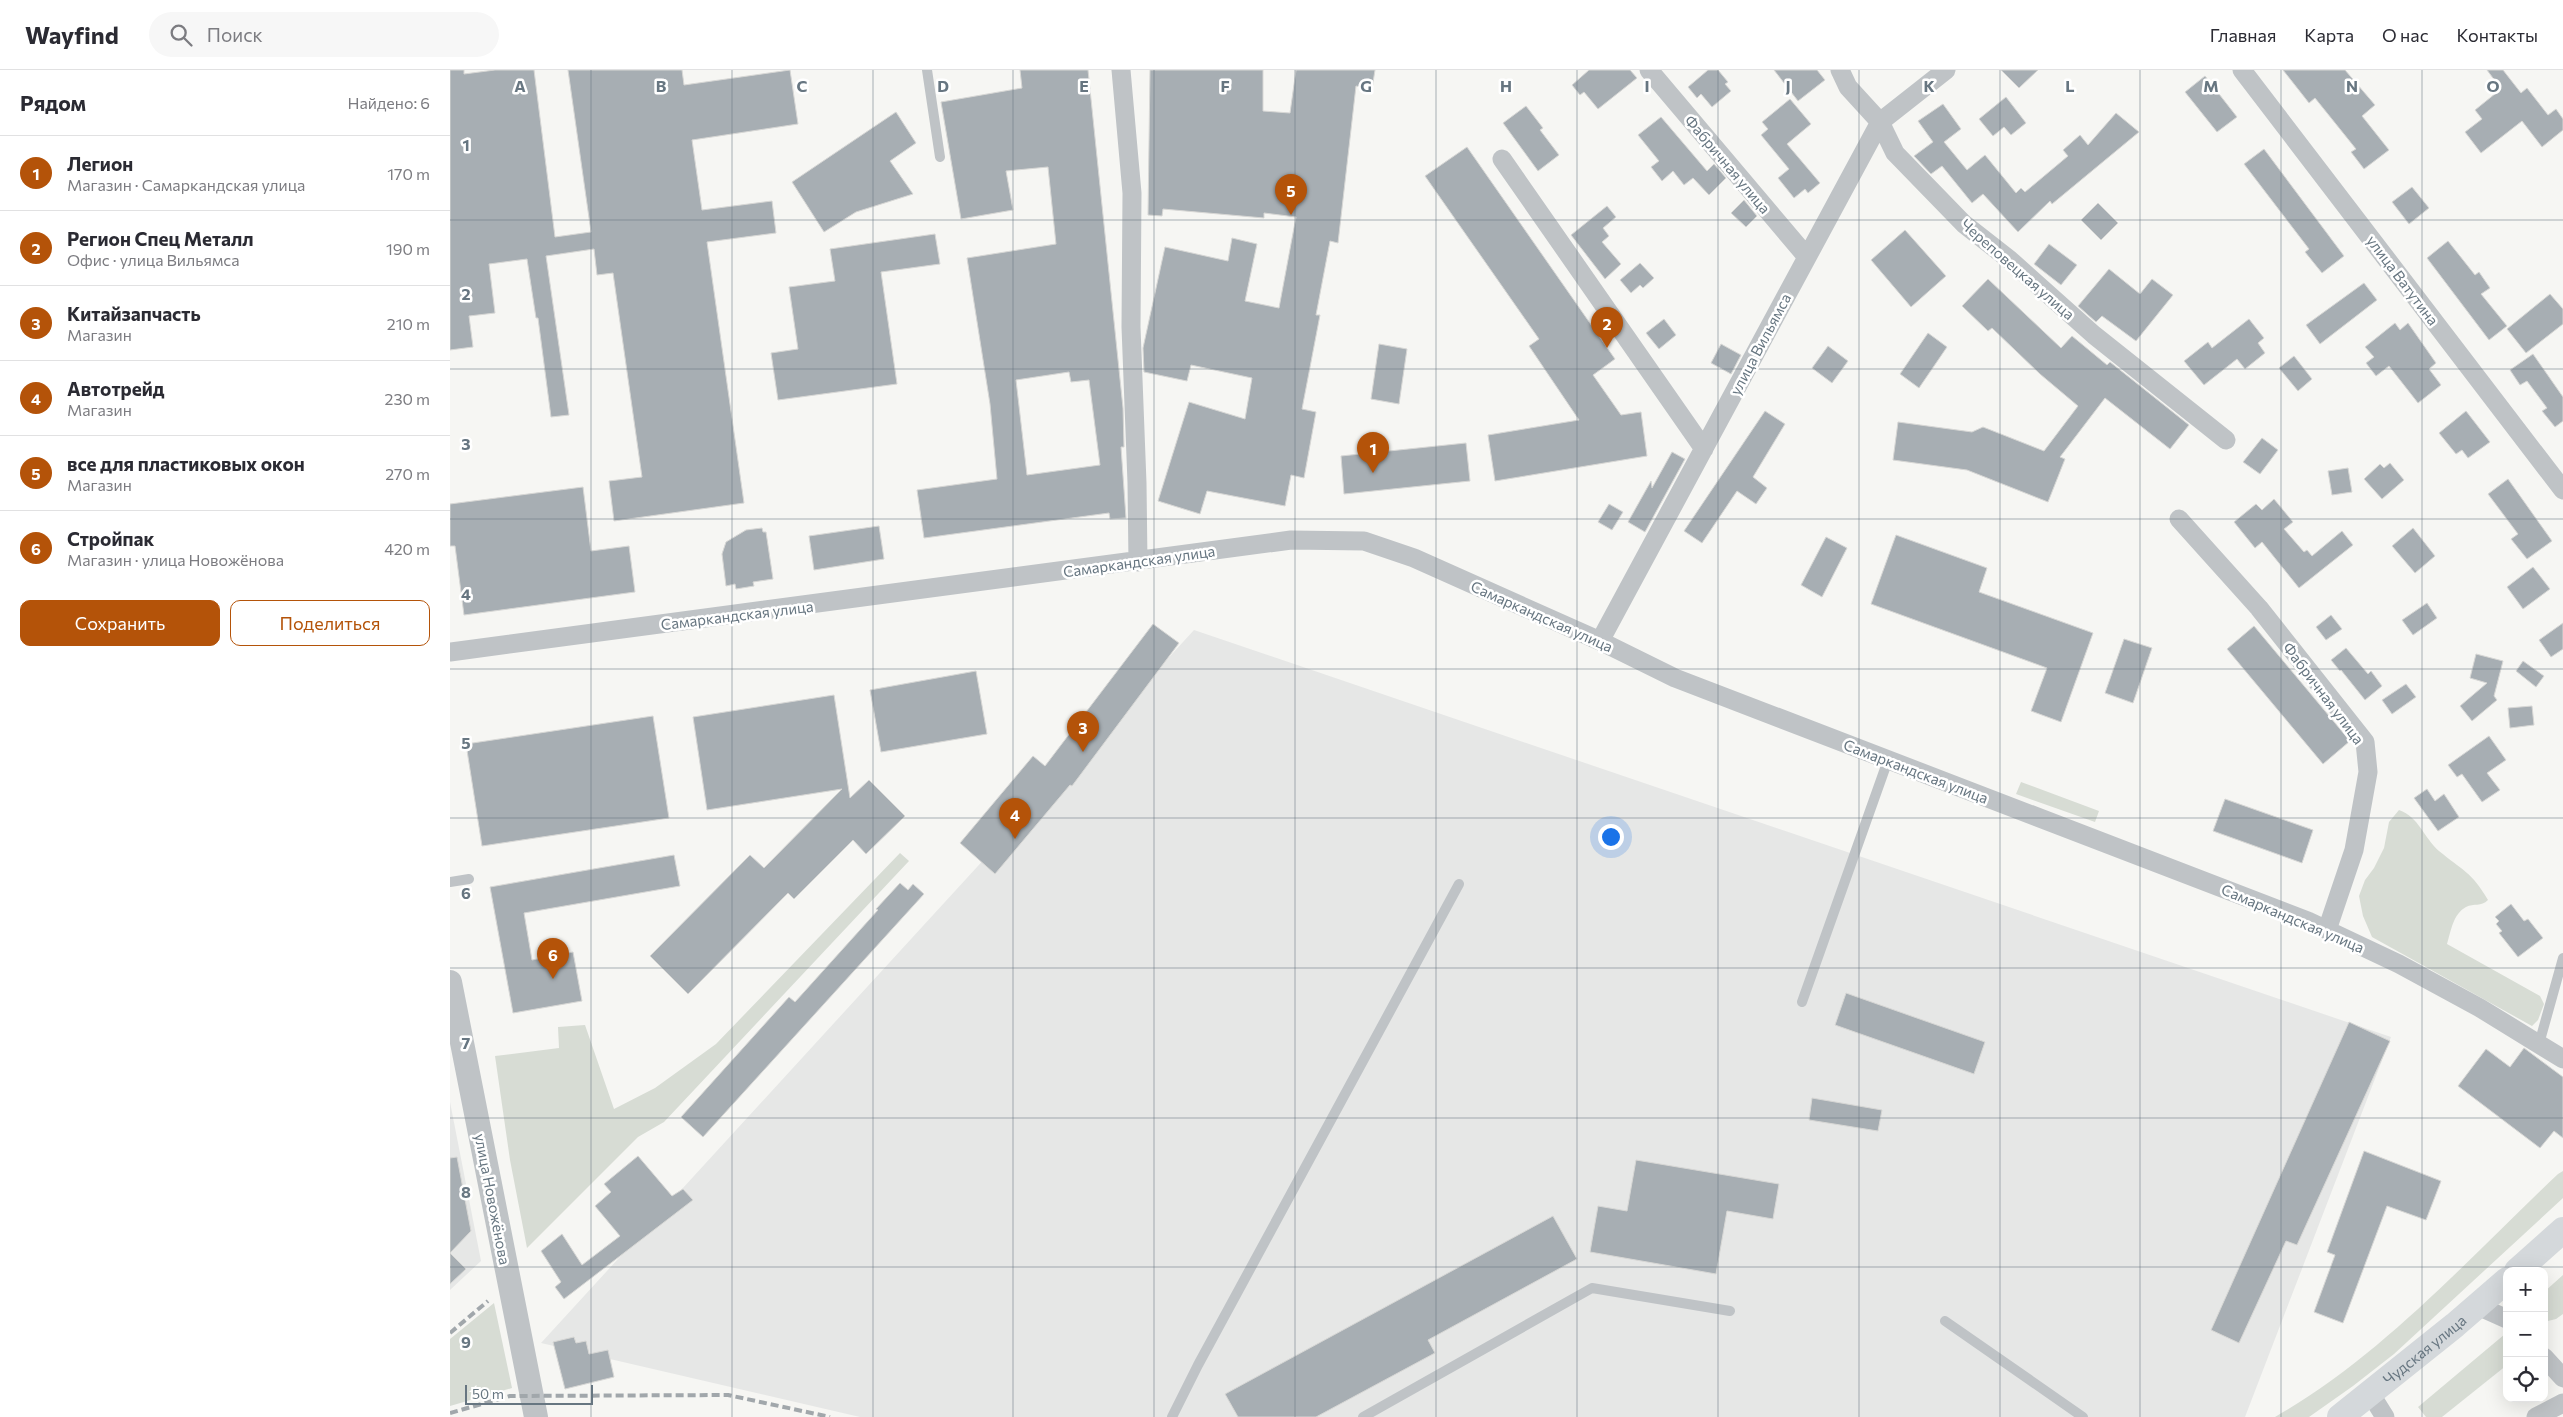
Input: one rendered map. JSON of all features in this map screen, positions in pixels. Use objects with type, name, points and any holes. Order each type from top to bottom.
[{"type":"main road","points":[[2522,1267],[2562,1231]]},
{"type":"main road","name":"Чудская улица","points":[[2340,1417],[2478,1306],[2503,1284]]},
{"type":"street","points":[[1121,70],[1132,193],[1131,336],[1138,483],[1138,562]]},
{"type":"street","name":"Фабричная улица","points":[[1649,70],[1807,257]]},
{"type":"street","name":"Череповецкая улица","points":[[1840,70],[1848,87],[1880,122],[1895,153],[1964,224],[2010,260],[2094,335],[2226,440]]},
{"type":"street","name":"улица Вильямса","points":[[1600,641],[1880,122],[1946,70]]},
{"type":"street","name":"улица Ватутина","points":[[2242,70],[2563,490]]},
{"type":"street","points":[[1502,159],[1704,449]]},
{"type":"street","name":"Фабричная улица","points":[[2179,519],[2259,608],[2365,742],[2368,772],[2354,850],[2327,930]]},
{"type":"street","name":"Самаркандская улица","points":[[450,652],[1138,562],[1291,540],[1364,541],[1414,558],[1600,641],[1675,678],[2327,930],[2399,964],[2480,1008],[2563,1059]]},
{"type":"street","name":"улица Новожёнова","points":[[450,982],[453,1014],[536,1417]]},
{"type":"street","points":[[2478,1306],[2503,1317]]},
{"type":"street","points":[[2548,1361],[2563,1378]]},
{"type":"street","points":[[2370,1393],[2385,1417]]},
{"type":"street","points":[[2536,1417],[2563,1403]]},
{"type":"lane","points":[[927,70],[940,158]]},
{"type":"lane","points":[[1802,1002],[1888,760]]},
{"type":"lane","points":[[450,882],[469,879]]},
{"type":"lane","points":[[1172,1417],[1198,1364],[1459,884]]},
{"type":"lane","points":[[2539,1044],[2563,958]]},
{"type":"lane","points":[[1363,1417],[1592,1288],[1730,1311]]},
{"type":"lane","points":[[1945,1322],[2083,1417]]},
{"type":"shaded area","points":[[1194,630],[2391,1037],[2245,1417],[860,1417],[541,1343]]},
{"type":"shaded area","points":[[2021,782],[2099,811],[2095,822],[2016,794]]},
{"type":"shaded area","points":[[2399,810],[2412,818],[2439,851],[2472,877],[2488,900],[2466,907],[2458,914],[2453,923],[2447,944],[2540,996],[2544,1004],[2538,1020],[2532,1026],[2372,937],[2363,916],[2359,896],[2365,880],[2374,868],[2384,848],[2389,822]]},
{"type":"shaded area","points":[[900,853],[909,861],[664,1122],[638,1137],[527,1248],[510,1160],[495,1056],[559,1048],[558,1027],[585,1025],[614,1109],[655,1088],[716,1044]]},
{"type":"shaded area","points":[[450,1102],[481,1261],[450,1290]]},
{"type":"shaded area","points":[[2563,1171],[2563,1198],[2394,1354],[2309,1417],[2275,1417],[2352,1365],[2388,1335],[2458,1272]]},
{"type":"shaded area","points":[[2563,1275],[2563,1314],[2556,1319],[2548,1321],[2548,1312],[2548,1288]]},
{"type":"shaded area","points":[[494,1303],[512,1388],[450,1406],[450,1339]]},
{"type":"shaded area","points":[[2503,1336],[2503,1368],[2442,1417],[2426,1417],[2418,1407]]},
{"type":"building","points":[[450,70],[464,70],[464,74],[495,70],[534,70],[555,237],[591,232],[568,70],[682,70],[684,85],[790,70],[798,124],[692,140],[702,210],[772,201],[776,233],[707,242],[744,503],[614,521],[609,481],[642,477],[613,273],[597,275],[594,249],[546,256],[569,415],[551,417],[538,318],[536,318],[527,259],[489,264],[495,313],[469,316],[473,347],[450,350]]},
{"type":"building","points":[[1020,70],[1088,70],[1123,408],[1124,447],[1121,447],[1126,518],[1110,519],[1109,513],[924,538],[917,490],[997,479],[990,404],[967,258],[1056,244],[1048,167],[1006,171],[1013,210],[961,219],[941,102],[1022,88]],"holes":[[[1069,372],[1071,382],[1089,380],[1100,465],[1027,475],[1016,380]]]},
{"type":"building","points":[[1150,70],[1263,70],[1263,111],[1290,113],[1296,70],[1375,70],[1372,89],[1356,86],[1338,243],[1330,241],[1316,315],[1320,315],[1302,409],[1316,412],[1304,478],[1291,475],[1285,506],[1207,491],[1200,514],[1158,501],[1189,402],[1245,419],[1252,378],[1191,365],[1187,381],[1144,372],[1143,348],[1165,247],[1228,261],[1232,238],[1257,244],[1245,301],[1279,308],[1296,217],[1264,213],[1264,218],[1163,209],[1162,216],[1148,215]]},
{"type":"building","points":[[1589,70],[1630,70],[1637,78],[1598,109],[1584,92],[1580,95],[1572,85]]},
{"type":"building","points":[[1708,70],[1718,70],[1728,82],[1725,84],[1731,91],[1712,107],[1701,94],[1697,98],[1688,87]]},
{"type":"building","points":[[1774,70],[1817,70],[1825,80],[1798,101]]},
{"type":"building","points":[[2001,70],[2038,70],[2019,88]]},
{"type":"building","points":[[2283,70],[2345,70],[2375,105],[2362,116],[2389,150],[2364,169],[2351,152],[2356,149],[2315,98],[2309,103]]},
{"type":"building","points":[[2487,70],[2503,70],[2521,93],[2527,88],[2548,115],[2556,109],[2563,119],[2563,130],[2542,147],[2522,121],[2481,153],[2465,132],[2482,119],[2475,110],[2501,89]]},
{"type":"building","points":[[2205,76],[2237,117],[2217,132],[2185,92]]},
{"type":"building","points":[[2006,97],[2026,123],[2011,135],[2004,127],[1993,136],[1979,119]]},
{"type":"building","points":[[1790,99],[1811,124],[1787,144],[1820,183],[1808,193],[1805,189],[1794,198],[1778,178],[1789,169],[1761,135],[1768,129],[1762,122]]},
{"type":"building","points":[[1943,104],[1961,129],[1944,142],[1967,170],[1985,155],[2016,193],[2021,188],[2025,192],[2068,156],[2063,150],[2080,135],[2088,145],[2116,113],[2139,132],[2052,204],[2050,201],[2018,232],[1983,194],[1972,203],[1942,166],[1931,174],[1914,156],[1933,142],[1918,121]]},
{"type":"building","points":[[1526,106],[1543,128],[1540,130],[1559,155],[1538,171],[1503,123]]},
{"type":"building","points":[[896,112],[916,143],[890,161],[913,194],[856,212],[824,232],[792,182]]},
{"type":"building","points":[[1661,117],[1707,171],[1714,164],[1726,178],[1709,195],[1693,178],[1684,185],[1673,171],[1662,181],[1651,167],[1659,161],[1638,135]]},
{"type":"building","points":[[1467,147],[1615,359],[1593,375],[1621,415],[1641,412],[1647,456],[1495,481],[1488,435],[1579,420],[1529,346],[1539,339],[1425,176]]},
{"type":"building","points":[[2264,149],[2344,256],[2322,273],[2305,252],[2309,249],[2244,164]]},
{"type":"building","points":[[2412,187],[2429,208],[2409,224],[2392,202]]},
{"type":"building","points":[[1744,200],[1757,216],[1746,227],[1731,213]]},
{"type":"building","points":[[2098,203],[2118,223],[2101,240],[2081,220]]},
{"type":"building","points":[[1607,206],[1616,217],[1603,228],[1609,236],[1602,242],[1621,264],[1605,279],[1571,235]]},
{"type":"building","points":[[1905,230],[1946,276],[1911,307],[1871,260]]},
{"type":"building","points":[[935,234],[940,264],[881,272],[897,384],[778,400],[771,353],[798,349],[789,287],[835,281],[830,249]]},
{"type":"building","points":[[2448,241],[2475,275],[2479,272],[2490,288],[2481,294],[2507,326],[2489,340],[2427,258]]},
{"type":"building","points":[[2049,244],[2077,265],[2061,285],[2034,264]]},
{"type":"building","points":[[1640,263],[1654,278],[1643,288],[1640,285],[1631,293],[1620,280]]},
{"type":"building","points":[[2109,269],[2140,294],[2152,279],[2173,295],[2136,341],[2102,316],[2096,322],[2078,306]]},
{"type":"building","points":[[1988,279],[2061,348],[2072,336],[2107,365],[2110,362],[2189,425],[2170,449],[2105,398],[2060,457],[2065,459],[2048,502],[1967,470],[1893,460],[1898,422],[1972,432],[1983,427],[2044,451],[2078,406],[2040,374],[1992,328],[1988,331],[1962,306]]},
{"type":"building","points":[[2364,283],[2377,300],[2320,344],[2306,325]]},
{"type":"building","points":[[2550,294],[2563,309],[2563,324],[2526,353],[2507,329]]},
{"type":"building","points":[[1664,319],[1676,335],[1659,349],[1646,333]]},
{"type":"building","points":[[2249,319],[2264,338],[2258,343],[2265,353],[2245,369],[2237,359],[2204,385],[2184,361],[2208,342],[2212,348]]},
{"type":"building","points":[[2395,323],[2400,330],[2408,323],[2436,363],[2429,369],[2441,385],[2418,403],[2389,366],[2376,376],[2366,363],[2374,357],[2365,347]]},
{"type":"building","points":[[1928,333],[1947,347],[1919,388],[1900,374]]},
{"type":"building","points":[[1379,344],[1407,349],[1399,404],[1371,399]]},
{"type":"building","points":[[1721,344],[1741,355],[1731,374],[1711,363]]},
{"type":"building","points":[[1828,346],[1848,361],[1832,383],[1812,368]]},
{"type":"building","points":[[2533,354],[2563,397],[2563,421],[2555,427],[2542,411],[2547,408],[2527,381],[2520,385],[2510,370]]},
{"type":"building","points":[[2294,356],[2312,379],[2298,391],[2279,368]]},
{"type":"building","points":[[1765,411],[1785,424],[1753,477],[1767,488],[1756,504],[1737,491],[1702,543],[1684,531]]},
{"type":"building","points":[[2466,411],[2490,442],[2468,458],[2462,450],[2456,454],[2439,433]]},
{"type":"building","points":[[2262,438],[2278,450],[2260,474],[2243,462]]},
{"type":"building","points":[[1466,443],[1470,481],[1344,494],[1341,456]]},
{"type":"building","points":[[1672,452],[1685,459],[1645,532],[1628,522],[1651,481],[1652,488]]},
{"type":"building","points":[[2390,463],[2404,480],[2382,499],[2364,479],[2380,464],[2384,468]]},
{"type":"building","points":[[2348,468],[2352,492],[2332,495],[2328,471]]},
{"type":"building","points":[[2508,479],[2552,541],[2527,559],[2511,539],[2518,534],[2488,494]]},
{"type":"building","points":[[583,487],[591,551],[629,546],[635,592],[464,615],[455,546],[450,546],[450,504]]},
{"type":"building","points":[[2274,499],[2293,522],[2284,529],[2304,552],[2307,550],[2312,556],[2342,531],[2353,545],[2299,588],[2262,542],[2255,548],[2234,522],[2256,504],[2262,510]]},
{"type":"building","points":[[1609,504],[1623,512],[1612,530],[1598,522]]},
{"type":"building","points":[[879,526],[884,559],[814,570],[809,536]]},
{"type":"building","points":[[762,528],[763,532],[766,532],[773,579],[753,582],[754,586],[736,589],[735,584],[726,586],[722,554],[726,542],[746,530]]},
{"type":"building","points":[[2413,528],[2435,556],[2415,573],[2392,546]]},
{"type":"building","points":[[1896,535],[1987,568],[1979,592],[2093,633],[2061,722],[2031,711],[2047,668],[1871,604]]},
{"type":"building","points":[[1826,537],[1847,548],[1822,597],[1801,585]]},
{"type":"building","points":[[2533,567],[2550,589],[2523,609],[2507,587]]},
{"type":"building","points":[[2427,603],[2437,618],[2413,635],[2402,620]]},
{"type":"building","points":[[2331,615],[2342,629],[2326,640],[2316,627]]},
{"type":"building","points":[[2563,623],[2563,649],[2551,657],[2539,640]]},
{"type":"building","points":[[1153,624],[1179,643],[1072,786],[1070,785],[995,874],[960,843],[1033,756],[1045,766]]},
{"type":"building","points":[[2254,626],[2350,741],[2323,764],[2227,649]]},
{"type":"building","points":[[2124,639],[2152,648],[2133,703],[2105,693]]},
{"type":"building","points":[[2346,648],[2368,674],[2371,671],[2382,686],[2365,700],[2331,660]]},
{"type":"building","points":[[2476,654],[2503,661],[2494,696],[2497,700],[2472,721],[2460,706],[2487,683],[2470,678]]},
{"type":"building","points":[[2523,661],[2544,676],[2536,687],[2516,671]]},
{"type":"building","points":[[976,671],[987,734],[881,752],[870,690]]},
{"type":"building","points":[[2406,684],[2416,697],[2392,714],[2382,700]]},
{"type":"building","points":[[834,695],[850,798],[869,780],[905,816],[866,854],[853,840],[794,899],[788,893],[688,994],[650,956],[750,855],[764,868],[842,789],[707,810],[693,717]]},
{"type":"building","points":[[2532,706],[2534,725],[2510,728],[2508,708]]},
{"type":"building","points":[[653,716],[669,818],[482,846],[466,744]]},
{"type":"building","points":[[2489,736],[2506,760],[2487,773],[2500,790],[2482,802],[2462,774],[2457,777],[2448,765]]},
{"type":"building","points":[[2427,789],[2435,801],[2444,794],[2459,817],[2438,831],[2414,798]]},
{"type":"building","points":[[2225,799],[2313,830],[2302,863],[2213,831]]},
{"type":"building","points":[[674,855],[680,886],[524,913],[532,960],[573,952],[582,1001],[513,1013],[490,887]]},
{"type":"building","points":[[900,883],[908,890],[913,884],[924,894],[703,1137],[681,1117],[789,997],[795,1002]]},
{"type":"building","points":[[2511,904],[2524,921],[2528,919],[2543,938],[2518,957],[2499,933],[2502,931],[2496,924],[2499,921],[2495,917]]},
{"type":"building","points":[[1846,993],[1985,1042],[1974,1074],[1835,1025]]},
{"type":"building","points":[[2349,1022],[2390,1041],[2297,1245],[2286,1241],[2239,1343],[2211,1330]]},
{"type":"building","points":[[2524,1048],[2563,1077],[2563,1138],[2554,1131],[2540,1148],[2458,1086],[2486,1049],[2510,1067]]},
{"type":"building","points":[[1812,1098],[1882,1110],[1878,1131],[1809,1120]]},
{"type":"building","points":[[2364,1151],[2441,1181],[2426,1220],[2387,1206],[2343,1323],[2314,1312],[2335,1255],[2327,1252]]},
{"type":"building","points":[[638,1156],[672,1196],[683,1189],[693,1200],[564,1299],[555,1287],[561,1282],[541,1251],[562,1234],[582,1265],[620,1236],[595,1206],[611,1192],[604,1184]]},
{"type":"building","points":[[457,1157],[471,1231],[450,1253],[450,1158]]},
{"type":"building","points":[[1636,1160],[1779,1184],[1773,1219],[1727,1211],[1716,1274],[1590,1252],[1598,1206],[1627,1211]]},
{"type":"building","points":[[1553,1216],[1577,1259],[1428,1340],[1435,1353],[1316,1417],[1238,1417],[1225,1394]]},
{"type":"building","points":[[450,1253],[466,1269],[450,1284]]},
{"type":"building","points":[[574,1337],[576,1343],[586,1341],[589,1354],[608,1350],[614,1377],[565,1389],[553,1342]]},
{"type":"railway","points":[[450,1333],[488,1301]]},
{"type":"railway","points":[[450,1413],[510,1396],[728,1395],[830,1417]]},
{"type":"place","name":"все для пластиковых окон","points":[[1291,215]]},
{"type":"place","name":"Регион Спец Металл","points":[[1607,348]]},
{"type":"place","name":"Легион","points":[[1373,473]]},
{"type":"place","name":"Китайзапчасть","points":[[1083,752]]},
{"type":"place","name":"Автотрейд","points":[[1015,839]]},
{"type":"place","name":"Стройпак","points":[[553,979]]}]
